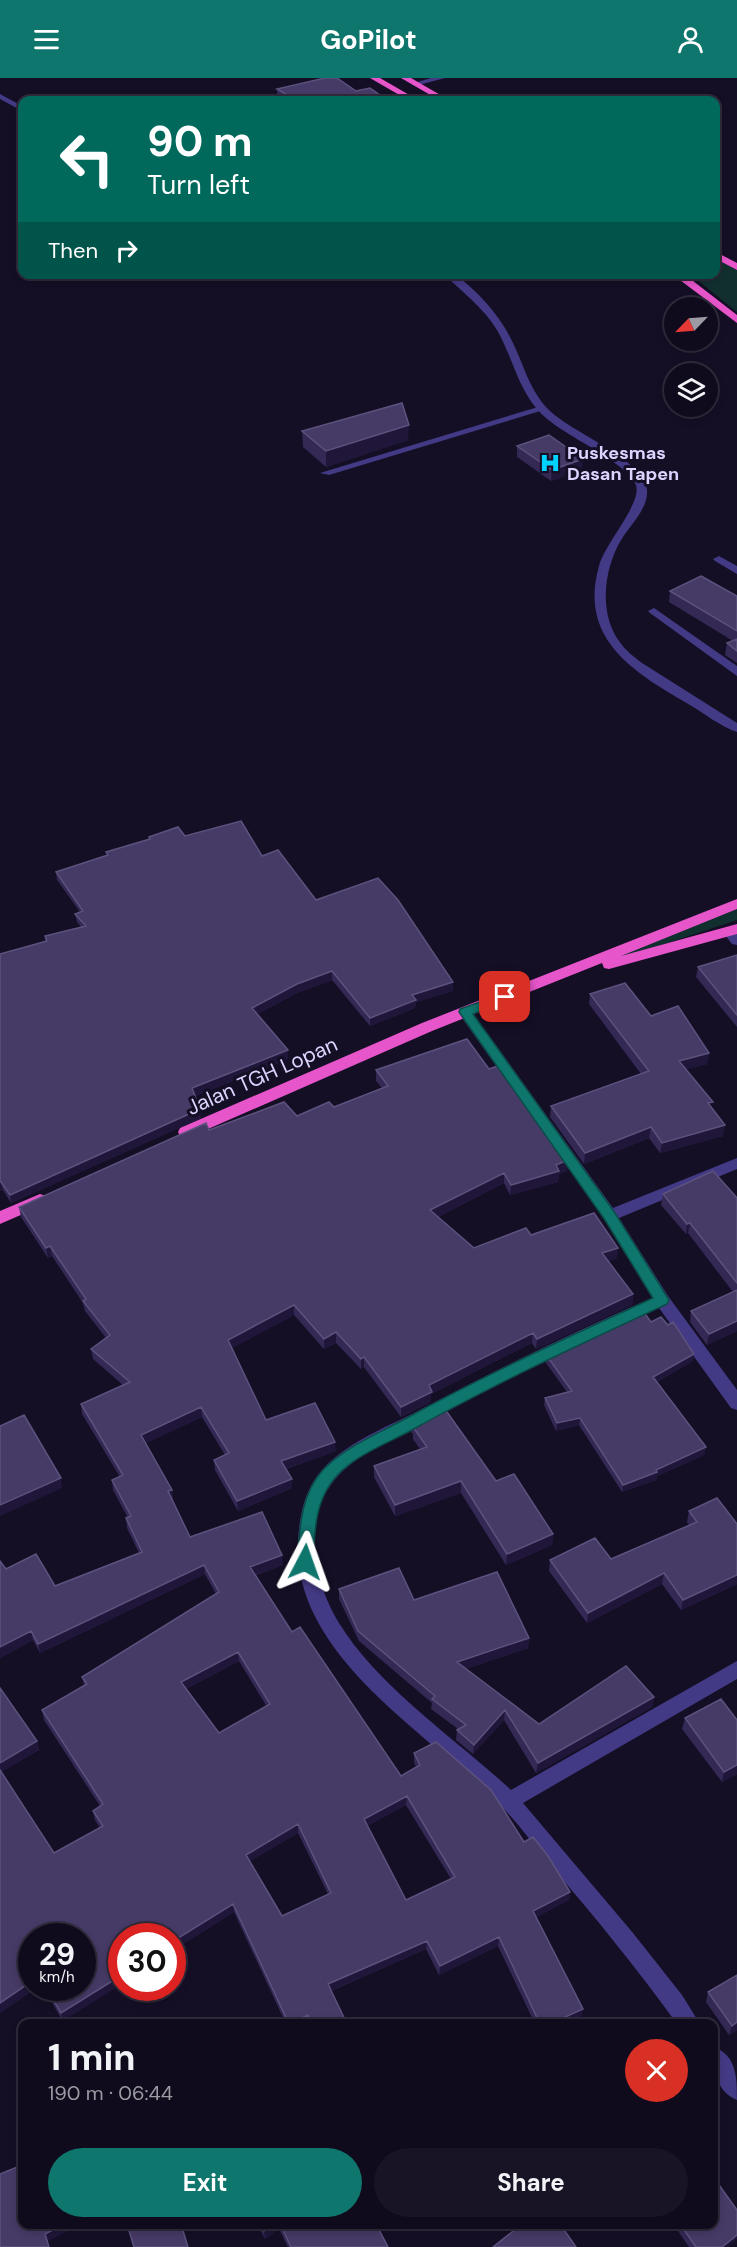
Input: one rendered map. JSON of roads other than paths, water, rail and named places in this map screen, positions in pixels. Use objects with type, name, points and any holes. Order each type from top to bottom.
[{"type":"highway","points":[[374,78],[407,96]]},
{"type":"highway","points":[[405,78],[438,96]]},
{"type":"highway","points":[[720,257],[737,267]]},
{"type":"highway","points":[[684,279],[737,320]]},
{"type":"highway","points":[[544,982],[737,904]]},
{"type":"highway","points":[[544,982],[734,933]]},
{"type":"highway","name":"Jalan TGH Lopan","points":[[174,1137],[335,1066],[544,982]]},
{"type":"highway","points":[[0,1218],[51,1195]]},
{"type":"street","points":[[416,84],[441,78]]},
{"type":"street","points":[[0,96],[18,107]]},
{"type":"street","points":[[455,279],[477,296],[490,312],[506,339],[530,393],[542,409],[631,470],[640,484],[642,491],[638,503],[614,544],[604,570],[600,598],[606,630],[615,644],[636,664],[737,728]]},
{"type":"street","points":[[325,473],[542,409]]},
{"type":"street","points":[[719,559],[737,571]]},
{"type":"street","points":[[654,611],[737,672]]},
{"type":"street","points":[[465,1012],[610,1216],[662,1300],[737,1402]]},
{"type":"street","points":[[610,1216],[737,1163]]},
{"type":"street","points":[[662,1300],[478,1386],[346,1458],[326,1477],[315,1497],[308,1516],[305,1562],[313,1592],[328,1623],[351,1654],[509,1801],[659,1980],[686,2019]]},
{"type":"street","points":[[509,1801],[737,1669]]},
{"type":"street","points":[[718,2063],[737,2089]]},
{"type":"place","name":"Puskesmas Dasan Tapen","points":[[550,463]]}]
